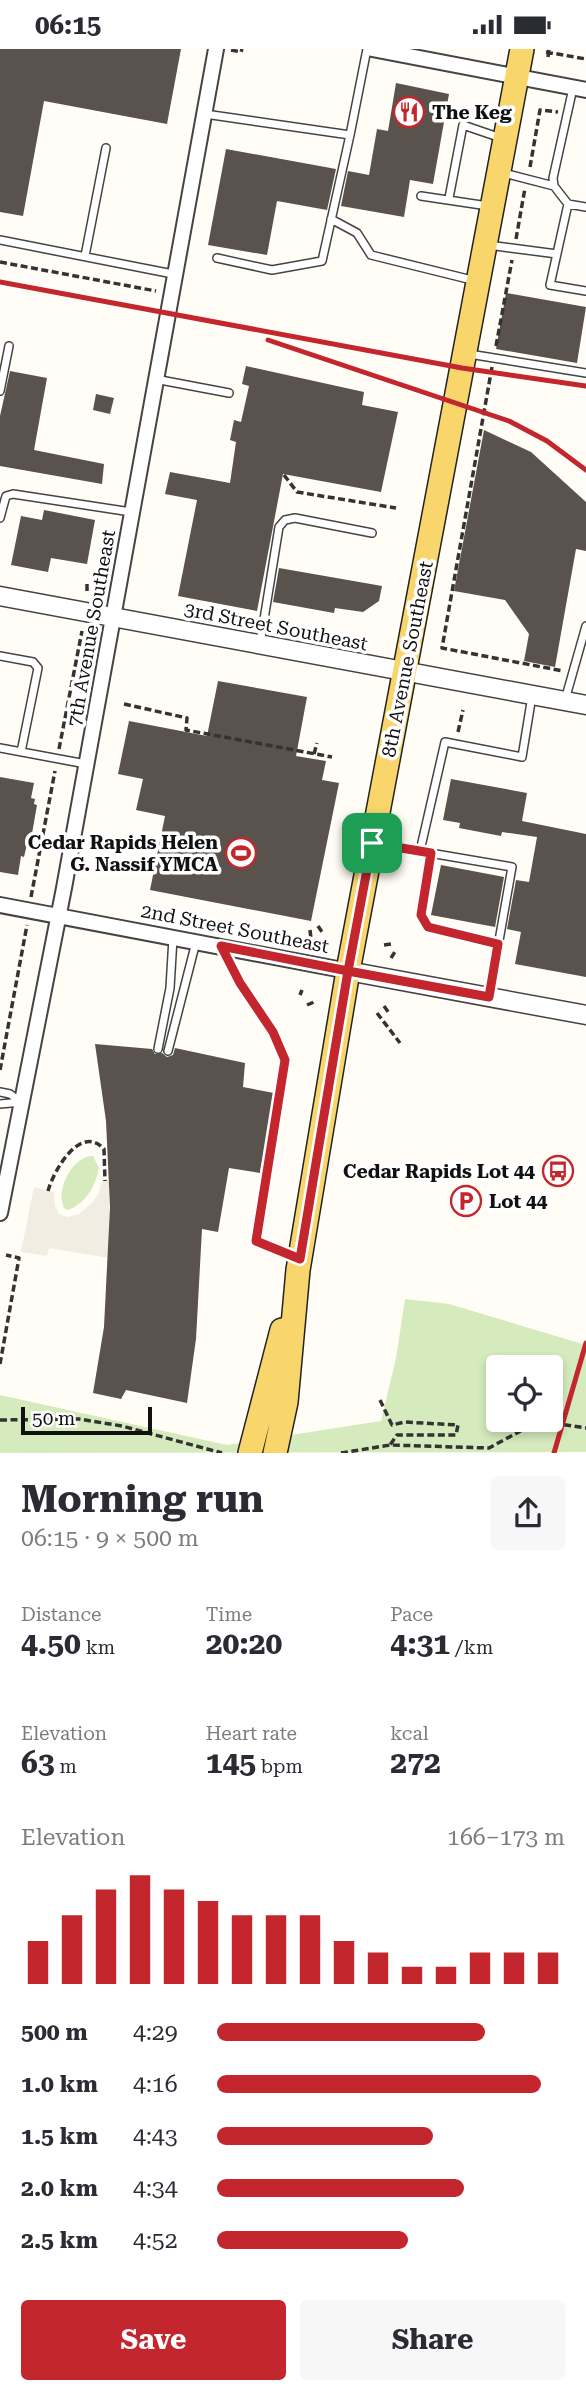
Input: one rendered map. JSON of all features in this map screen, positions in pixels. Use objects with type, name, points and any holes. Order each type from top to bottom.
[{"type":"main road","name":"8th Avenue Southeast","points":[[275,1453],[286,1402],[299,1264],[348,971],[522,49]]},
{"type":"main road","name":"8th Avenue Southeast","points":[[250,1453],[299,1264]]},
{"type":"street","name":"7th Avenue Southeast","points":[[0,1213],[58,916],[216,49]]},
{"type":"street","points":[[369,49],[580,89]]},
{"type":"street","name":"3rd Street Southeast","points":[[0,596],[586,705]]},
{"type":"street","name":"2nd Street Southeast","points":[[0,905],[586,1015]]},
{"type":"lane","points":[[217,258],[272,270],[322,261],[369,49]]},
{"type":"lane","points":[[580,89],[567,114],[553,178],[554,186],[568,204],[586,207]]},
{"type":"lane","points":[[204,114],[350,135]]},
{"type":"lane","points":[[449,198],[463,125],[505,139]]},
{"type":"lane","points":[[85,256],[106,148]]},
{"type":"lane","points":[[499,172],[554,186]]},
{"type":"lane","points":[[421,196],[449,198],[492,207]]},
{"type":"lane","points":[[568,204],[550,285],[586,292]]},
{"type":"lane","points":[[331,219],[357,233],[371,255],[478,281]]},
{"type":"lane","points":[[0,240],[173,274]]},
{"type":"lane","points":[[485,245],[557,254]]},
{"type":"lane","points":[[0,391],[9,347]]},
{"type":"lane","points":[[465,353],[586,373]]},
{"type":"lane","points":[[154,379],[229,394]]},
{"type":"lane","points":[[0,518],[6,496],[131,512]]},
{"type":"lane","points":[[260,644],[279,527],[285,520],[295,518],[372,533]]},
{"type":"lane","points":[[565,701],[586,626]]},
{"type":"lane","points":[[0,656],[33,663],[38,668],[21,752]]},
{"type":"lane","points":[[420,852],[445,742],[522,757],[533,695]]},
{"type":"lane","points":[[0,748],[86,764]]},
{"type":"lane","points":[[372,843],[512,867],[489,997]]},
{"type":"lane","points":[[431,853],[421,915],[428,927],[498,944]]},
{"type":"lane","points":[[158,1049],[170,988],[173,937]]},
{"type":"lane","points":[[168,1051],[196,942]]},
{"type":"lane","points":[[221,946],[240,983],[273,1032],[285,1060],[256,1241],[299,1264]]},
{"type":"lane","points":[[0,1092],[10,1094],[22,1102]]},
{"type":"lane","points":[[0,1104],[22,1102]]},
{"type":"path","points":[[229,49],[241,53],[242,49]]},
{"type":"path","points":[[548,53],[586,59]]},
{"type":"path","points":[[567,114],[539,108],[442,648],[573,673]]},
{"type":"path","points":[[0,262],[157,291]]},
{"type":"path","points":[[284,474],[297,492],[396,508]]},
{"type":"path","points":[[87,584],[87,593]]},
{"type":"path","points":[[124,704],[187,717],[186,730],[332,757]]},
{"type":"path","points":[[456,744],[463,710]]},
{"type":"path","points":[[314,754],[317,743]]},
{"type":"path","points":[[0,1070],[27,923]]},
{"type":"path","points":[[318,926],[323,932]]},
{"type":"path","points":[[310,930],[312,939]]},
{"type":"path","points":[[384,945],[391,944]]},
{"type":"path","points":[[391,958],[396,950]]},
{"type":"path","points":[[307,1005],[314,1002]]},
{"type":"path","points":[[384,1006],[389,1013]]},
{"type":"path","points":[[377,1013],[400,1043]]},
{"type":"path","points":[[48,1191],[51,1178],[67,1154],[88,1142],[95,1142],[104,1149],[105,1181]]},
{"type":"path","points":[[0,1364],[19,1258],[6,1255]]},
{"type":"path","points":[[380,1400],[393,1425],[405,1422],[458,1425],[456,1435],[397,1435],[390,1445]]},
{"type":"path","points":[[0,1420],[79,1419],[122,1426],[222,1453]]},
{"type":"path","points":[[341,1453],[390,1445],[489,1448],[539,1421],[586,1428]]},
{"type":"green space","points":[[93,1156],[99,1168],[92,1187],[75,1207],[68,1210],[64,1208],[62,1192],[68,1175],[79,1161]]},
{"type":"green space","points":[[405,1299],[449,1304],[586,1345],[586,1452],[0,1453],[0,1395],[227,1445],[381,1421],[396,1358]]},
{"type":"shaded area","points":[[102,1180],[109,1181],[109,1258],[49,1248],[47,1256],[21,1252],[34,1187],[54,1192],[55,1206],[59,1214],[67,1217],[79,1214],[91,1204],[99,1193]]},
{"type":"building","points":[[0,49],[181,49],[167,124],[44,101],[23,216],[0,212]]},
{"type":"building","points":[[396,83],[449,94],[433,184],[410,180],[404,217],[341,206],[348,171],[369,175],[377,129],[388,131]]},
{"type":"building","points":[[226,149],[336,169],[327,210],[277,201],[267,255],[208,245]]},
{"type":"building","points":[[506,293],[586,307],[577,363],[496,349]]},
{"type":"building","points":[[246,366],[364,392],[362,405],[398,412],[381,492],[283,474],[257,611],[178,596],[197,500],[165,494],[170,472],[230,483],[236,442],[230,440],[234,420],[241,422],[249,386],[242,384]]},
{"type":"building","points":[[10,371],[47,378],[34,450],[104,464],[102,484],[0,466],[0,416]]},
{"type":"building","points":[[96,394],[114,398],[110,414],[93,410]]},
{"type":"building","points":[[484,430],[531,452],[586,502],[586,551],[576,549],[555,667],[524,661],[529,634],[505,600],[454,591]]},
{"type":"building","points":[[44,510],[95,520],[87,564],[51,558],[48,572],[11,565],[21,516],[42,520]]},
{"type":"building","points":[[279,568],[382,586],[379,601],[363,612],[335,608],[334,613],[273,602]]},
{"type":"building","name":"Cedar Rapids Helen G. Nassif YMCA","points":[[218,681],[307,697],[296,756],[326,761],[322,780],[339,783],[311,921],[150,890],[165,816],[136,810],[143,779],[118,774],[129,721],[207,736]]},
{"type":"building","points":[[0,777],[34,783],[31,798],[35,799],[34,804],[37,805],[30,845],[27,844],[24,857],[21,856],[18,875],[0,872]]},
{"type":"building","points":[[451,779],[527,793],[522,821],[586,834],[586,977],[515,964],[521,932],[507,929],[516,880],[529,882],[537,837],[502,832],[501,836],[459,828],[460,823],[443,820]]},
{"type":"building","points":[[441,865],[504,877],[495,927],[431,915]]},
{"type":"building","points":[[95,1044],[152,1049],[155,1054],[162,1053],[167,1057],[173,1055],[175,1048],[245,1063],[243,1087],[274,1093],[260,1173],[229,1168],[218,1232],[202,1229],[196,1339],[187,1403],[126,1390],[121,1399],[93,1393],[104,1327],[110,1207],[106,1121]]},
{"type":"railway","points":[[0,282],[462,368],[586,386]]},
{"type":"railway","points":[[268,340],[509,421],[547,441],[586,470]]},
{"type":"railway","points":[[554,1453],[586,1343]]},
{"type":"place","name":"The Keg","points":[[409,112]]},
{"type":"place","name":"Cedar Rapids Helen G. Nassif YMCA","points":[[241,853]]},
{"type":"place","name":"Cedar Rapids Lot 44","points":[[558,1171]]},
{"type":"place","name":"Lot 44","points":[[466,1201]]},
{"type":"route","points":[[372,843],[348,971],[221,946],[240,983],[282,1047],[285,1060],[256,1241],[300,1259],[348,971],[489,997],[498,944],[428,927],[421,915],[431,853],[372,843]]}]
